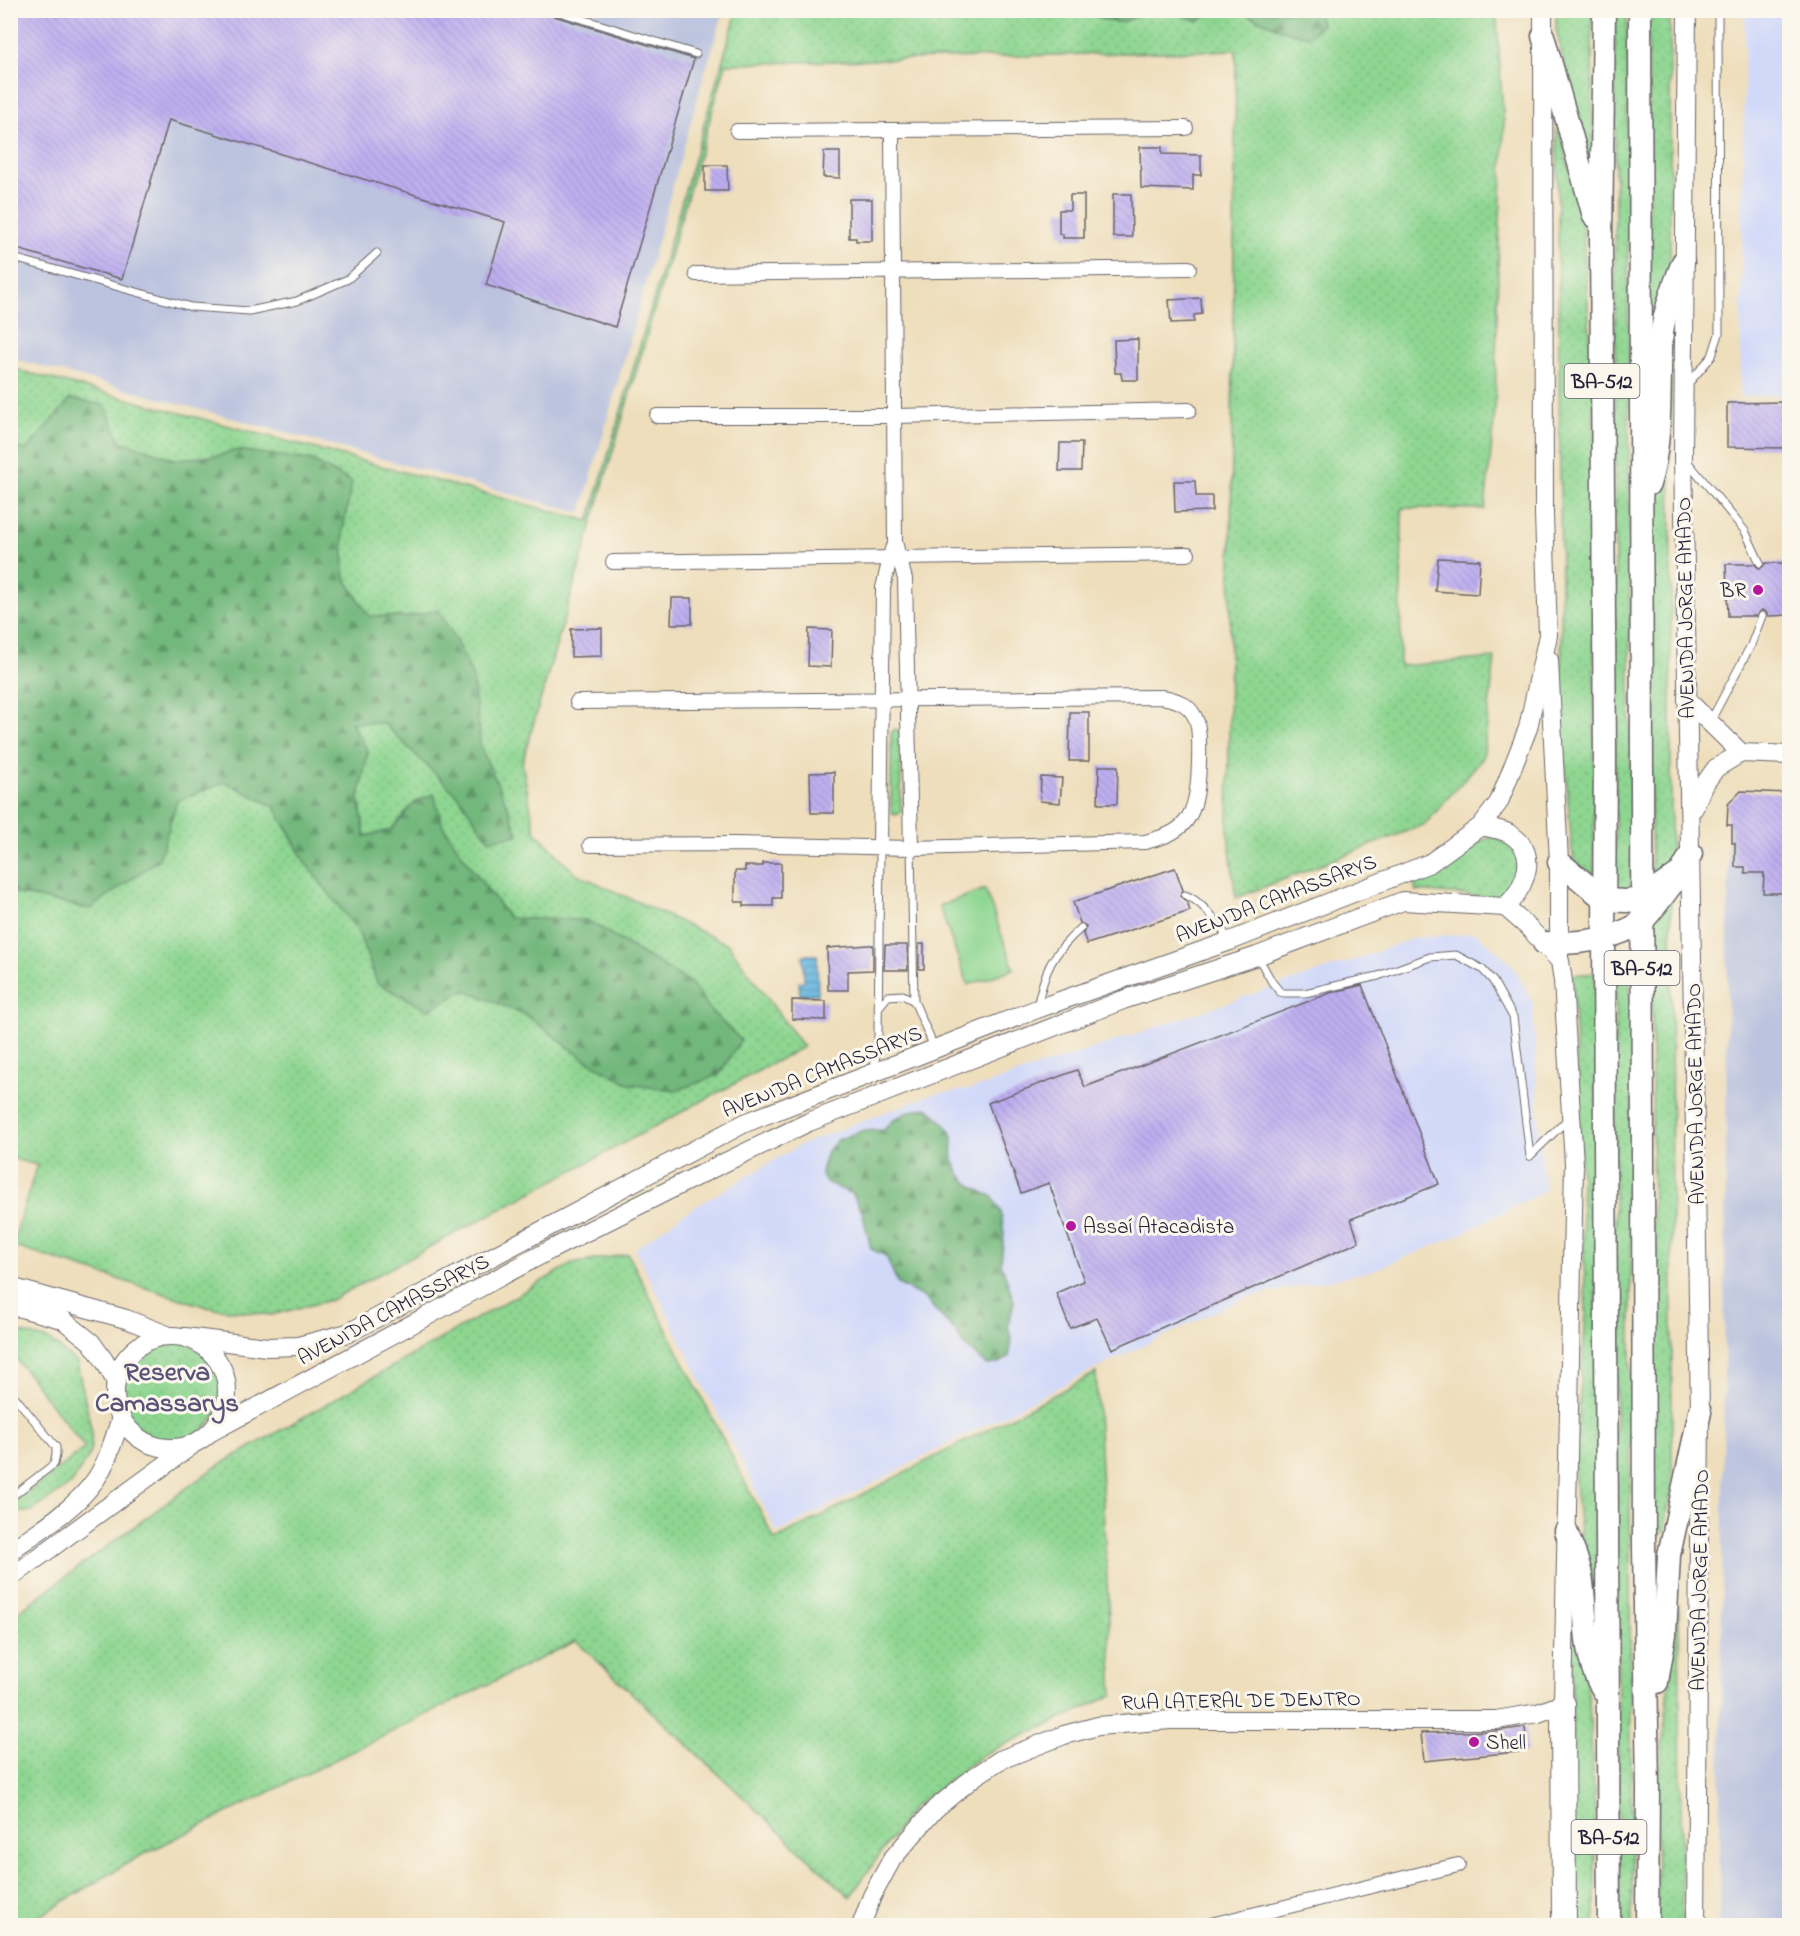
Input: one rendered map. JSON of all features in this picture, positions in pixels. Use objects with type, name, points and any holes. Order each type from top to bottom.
[{"type":"highway","points":[[1563,1704],[1564,1926]]},
{"type":"main road","name":"BA-512","points":[[1604,10],[1601,239],[1609,1926]]},
{"type":"main road","name":"AVENIDA JORGE AMADO","points":[[1640,10],[1640,514],[1647,1926]]},
{"type":"main road","points":[[1543,36],[1601,239]]},
{"type":"main road","points":[[1640,514],[1652,476],[1658,444],[1662,331],[1672,290],[1683,262]]},
{"type":"main road","points":[[1559,862],[1605,900],[1626,901],[1642,899],[1686,863]]},
{"type":"main road","points":[[1554,949],[1604,938],[1642,922],[1686,863]]},
{"type":"main road","points":[[1647,1745],[1665,1634],[1670,1555],[1700,1412]]},
{"type":"main road","points":[[1566,1531],[1581,1574],[1589,1659],[1596,1680],[1607,1695]]},
{"type":"street","points":[[1543,10],[1544,514],[1559,862],[1554,949],[1563,981],[1574,1164],[1563,1704]]},
{"type":"street","name":"AVENIDA JORGE AMADO","points":[[1687,10],[1682,390],[1691,815],[1686,863],[1700,1412],[1696,1926]]},
{"type":"street","points":[[737,131],[1186,128]]},
{"type":"street","points":[[880,848],[883,588],[895,558],[892,131]]},
{"type":"street","points":[[696,274],[1189,268]]},
{"type":"street","points":[[657,416],[894,416],[1189,410]]},
{"type":"street","points":[[613,562],[1188,554]]},
{"type":"street","points":[[895,558],[904,579],[912,848]]},
{"type":"street","name":"AVENIDA CAMASSARYS","points":[[185,1336],[267,1347],[298,1347],[348,1333],[745,1123],[1037,1009],[1230,941],[1430,863],[1481,826],[1499,802],[1528,728],[1548,634]]},
{"type":"street","points":[[577,702],[1161,697],[1175,699],[1187,706],[1195,715],[1198,724],[1198,778],[1195,801],[1185,822],[1171,834],[1145,842],[912,848],[733,844],[590,845]]},
{"type":"street","points":[[1687,700],[1741,753]]},
{"type":"street","points":[[1691,815],[1703,786],[1716,768],[1741,753],[1790,755]]},
{"type":"street","points":[[1481,826],[1507,832],[1521,843],[1528,861],[1527,874],[1516,897],[1504,907],[1554,949]]},
{"type":"street","name":"AVENIDA CAMASSARYS","points":[[204,1437],[550,1250],[809,1122],[1123,1000],[1257,956],[1403,902],[1504,907]]},
{"type":"street","points":[[10,1287],[126,1319],[167,1335],[185,1336],[201,1343],[214,1354],[223,1368],[228,1385],[227,1402],[221,1418],[204,1437],[10,1578]]},
{"type":"street","points":[[10,1305],[62,1319],[91,1342],[116,1382]]},
{"type":"street","points":[[167,1335],[149,1340],[133,1350],[122,1364],[116,1382],[116,1401],[121,1418],[132,1432],[146,1443],[163,1448],[180,1448],[204,1437]]},
{"type":"street","points":[[10,1551],[78,1500],[96,1478],[105,1461],[121,1418]]},
{"type":"street","name":"RUA LATERAL DE DENTRO","points":[[861,1926],[892,1859],[935,1809],[999,1760],[1064,1735],[1098,1726],[1177,1720],[1496,1720],[1538,1713],[1563,1704]]},
{"type":"street","points":[[1207,1926],[1458,1865]]},
{"type":"lane","points":[[553,10],[696,54]]},
{"type":"lane","points":[[1682,390],[1712,356],[1719,334],[1718,10]]},
{"type":"lane","points":[[10,257],[191,307],[249,311],[297,301],[348,279],[377,253]]},
{"type":"lane","points":[[1683,454],[1744,531],[1760,563]]},
{"type":"lane","points":[[1710,723],[1751,645],[1762,616]]},
{"type":"lane","points":[[874,1073],[878,1036],[880,848]]},
{"type":"lane","points":[[912,848],[914,1001],[935,1049]]},
{"type":"lane","points":[[1185,895],[1198,903],[1230,941]]},
{"type":"lane","points":[[1037,1009],[1047,967],[1067,940],[1081,927]]},
{"type":"lane","points":[[1257,956],[1280,992],[1305,993],[1378,976],[1430,957],[1456,955],[1482,969],[1493,981],[1513,1017],[1530,1156],[1570,1117]]},
{"type":"lane","points":[[878,1007],[888,996],[903,995],[914,1001]]},
{"type":"lane","points":[[10,1391],[56,1447],[57,1455],[54,1464],[10,1498]]},
{"type":"shaded area","points":[[10,11],[724,11],[581,513],[11,358]]},
{"type":"shaded area","points":[[1745,11],[1789,11],[1789,395],[1740,397]]},
{"type":"shaded area","points":[[1729,807],[1789,808],[1789,1925],[1719,1926]]},
{"type":"shaded area","name":"Assaí Atacadista","points":[[1476,933],[1512,964],[1533,1003],[1539,1129],[1545,1191],[1455,1237],[1371,1271],[1244,1298],[1082,1375],[777,1533],[635,1249],[680,1216],[800,1145],[933,1094],[973,1089],[1414,938]]},
{"type":"green space","points":[[1096,10],[1147,11],[1123,22],[1117,22],[1097,17]]},
{"type":"green space","points":[[1627,10],[1631,889],[1615,894],[1615,11]]},
{"type":"green space","points":[[737,11],[1496,11],[1504,127],[1495,412],[1485,509],[1402,508],[1400,666],[1495,658],[1483,758],[1425,824],[1236,898],[1228,833],[1236,50],[726,64],[522,763],[535,831],[575,873],[728,944],[803,1047],[331,1300],[271,1315],[210,1308],[12,1246],[37,1165],[10,1158],[10,368],[589,521]]},
{"type":"green space","points":[[1156,11],[1216,11],[1198,21],[1176,13]]},
{"type":"green space","points":[[1216,11],[1316,11],[1322,24],[1309,36],[1291,33],[1245,14]]},
{"type":"green space","points":[[1556,11],[1592,11],[1593,185],[1556,29]]},
{"type":"green space","points":[[1648,11],[1670,11],[1672,1487],[1664,1531],[1654,1540]]},
{"type":"green space","points":[[1557,119],[1582,220],[1594,390],[1594,880],[1577,868],[1572,851],[1562,723]]},
{"type":"green space","points":[[70,399],[105,405],[120,441],[174,459],[216,456],[237,450],[310,460],[352,482],[343,529],[344,576],[369,616],[407,617],[438,610],[472,674],[481,748],[518,835],[489,840],[459,797],[383,723],[351,723],[368,751],[359,798],[365,836],[391,830],[415,802],[434,794],[443,826],[509,918],[587,920],[691,983],[712,1012],[741,1040],[719,1075],[675,1091],[629,1084],[583,1058],[526,1015],[466,990],[428,1010],[377,983],[358,931],[306,864],[275,807],[225,782],[177,801],[159,859],[90,909],[15,893],[10,882],[11,447],[27,450]]},
{"type":"green space","points":[[895,729],[901,736],[901,812],[897,815],[893,814],[891,809],[891,733]]},
{"type":"green space","points":[[1493,837],[1514,849],[1521,864],[1515,881],[1498,898],[1416,891],[1414,882],[1478,842]]},
{"type":"green space","points":[[985,889],[1014,969],[968,985],[939,906]]},
{"type":"green space","points":[[1596,973],[1597,1649],[1590,1579],[1580,1533],[1574,1472],[1586,1313],[1573,975]]},
{"type":"green space","points":[[1616,981],[1630,981],[1632,1047],[1630,1578],[1632,1925],[1619,1925],[1614,1070]]},
{"type":"green space","points":[[927,1108],[950,1131],[953,1139],[953,1159],[959,1172],[973,1187],[992,1196],[1001,1212],[1004,1234],[1001,1263],[1014,1301],[1008,1328],[1012,1337],[1009,1357],[1000,1363],[987,1365],[962,1343],[957,1333],[923,1297],[898,1284],[886,1256],[871,1249],[862,1211],[852,1194],[826,1182],[821,1172],[827,1151],[838,1140],[861,1131],[884,1130],[903,1115]]},
{"type":"green space","points":[[628,1254],[775,1540],[1096,1373],[1113,1695],[984,1754],[913,1807],[850,1897],[576,1641],[136,1858],[25,1925],[11,1925],[11,1617],[214,1468],[572,1264]]},
{"type":"green space","points":[[11,1330],[49,1340],[77,1363],[92,1432],[90,1455],[71,1484],[32,1511],[11,1514],[11,1505],[85,1448],[11,1352]]},
{"type":"green space","points":[[171,1341],[199,1349],[213,1363],[221,1391],[213,1419],[199,1433],[171,1441],[143,1433],[129,1419],[121,1391],[129,1363],[143,1349]]},
{"type":"green space","points":[[1572,1577],[1578,1642],[1589,1700],[1595,1813],[1595,1925],[1572,1925]]},
{"type":"green space","points":[[1679,1603],[1682,1925],[1657,1926],[1656,1799]]},
{"type":"water","points":[[803,955],[817,955],[818,994],[800,995],[799,982],[804,981]]},
{"type":"building","points":[[10,10],[545,10],[551,15],[694,59],[615,327],[486,285],[505,222],[169,120],[122,279],[10,247]]},
{"type":"building","points":[[1140,147],[1162,147],[1162,154],[1201,155],[1201,175],[1193,175],[1193,190],[1141,188]]},
{"type":"building","points":[[824,152],[840,152],[840,178],[823,177]]},
{"type":"building","points":[[705,165],[727,165],[728,191],[705,191]]},
{"type":"building","points":[[1113,194],[1131,194],[1132,237],[1113,237]]},
{"type":"building","points":[[1070,195],[1084,195],[1084,238],[1063,238],[1063,234],[1059,234],[1059,210],[1070,210]]},
{"type":"building","points":[[849,199],[872,199],[872,241],[856,241],[856,238],[849,238]]},
{"type":"building","points":[[1201,298],[1202,314],[1194,315],[1194,322],[1171,323],[1169,300]]},
{"type":"building","points":[[1138,339],[1138,380],[1122,380],[1121,373],[1115,373],[1114,340]]},
{"type":"building","points":[[1790,402],[1790,448],[1727,447],[1727,403]]},
{"type":"building","points":[[1060,443],[1082,443],[1081,471],[1059,471]]},
{"type":"building","points":[[1174,481],[1195,481],[1196,496],[1212,496],[1212,511],[1175,512]]},
{"type":"building","points":[[1438,558],[1480,560],[1478,594],[1435,591]]},
{"type":"building","name":"BR","points":[[1766,563],[1790,563],[1790,615],[1768,616],[1762,610],[1756,616],[1728,616],[1726,564],[1754,564],[1760,569]]},
{"type":"building","points":[[672,598],[692,598],[692,624],[671,624]]},
{"type":"building","points":[[602,628],[602,656],[571,657],[571,629]]},
{"type":"building","points":[[809,629],[832,630],[831,667],[808,666]]},
{"type":"building","points":[[1070,712],[1089,712],[1089,761],[1069,761]]},
{"type":"building","points":[[1099,766],[1118,766],[1117,804],[1098,804]]},
{"type":"building","points":[[834,772],[834,813],[811,813],[810,773]]},
{"type":"building","points":[[1041,777],[1062,778],[1060,803],[1040,801]]},
{"type":"building","points":[[1741,791],[1790,793],[1790,893],[1763,893],[1764,873],[1745,873],[1745,867],[1735,867],[1732,825],[1727,825],[1728,804]]},
{"type":"building","points":[[763,863],[781,863],[781,898],[773,898],[773,906],[744,906],[744,902],[735,902],[735,871],[745,871],[745,866],[763,866]]},
{"type":"building","points":[[1175,868],[1183,890],[1180,896],[1187,902],[1190,911],[1087,944],[1083,934],[1086,926],[1080,923],[1073,902]]},
{"type":"building","points":[[919,944],[924,944],[924,969],[919,969]]},
{"type":"building","points":[[873,945],[873,970],[848,971],[848,990],[828,990],[827,948]]},
{"type":"building","points":[[885,945],[907,945],[908,970],[884,970]]},
{"type":"building","name":"Assaí Atacadista","points":[[1362,985],[1439,1184],[1351,1219],[1359,1242],[1112,1349],[1097,1318],[1070,1328],[1056,1293],[1084,1281],[1049,1183],[1021,1193],[988,1103],[1077,1070],[1085,1087],[1330,993]]},
{"type":"building","points":[[792,1000],[826,1001],[826,1020],[792,1019]]},
{"type":"building","name":"Shell","points":[[1525,1727],[1527,1751],[1424,1761],[1421,1733],[1496,1731]]},
{"type":"place","name":"BR","points":[[1758,590]]},
{"type":"place","name":"Assaí Atacadista","points":[[1071,1226]]},
{"type":"place","name":"Shell","points":[[1474,1742]]},
{"type":"district","name":"Reserva Camassarys","points":[[167,1386]]}]
